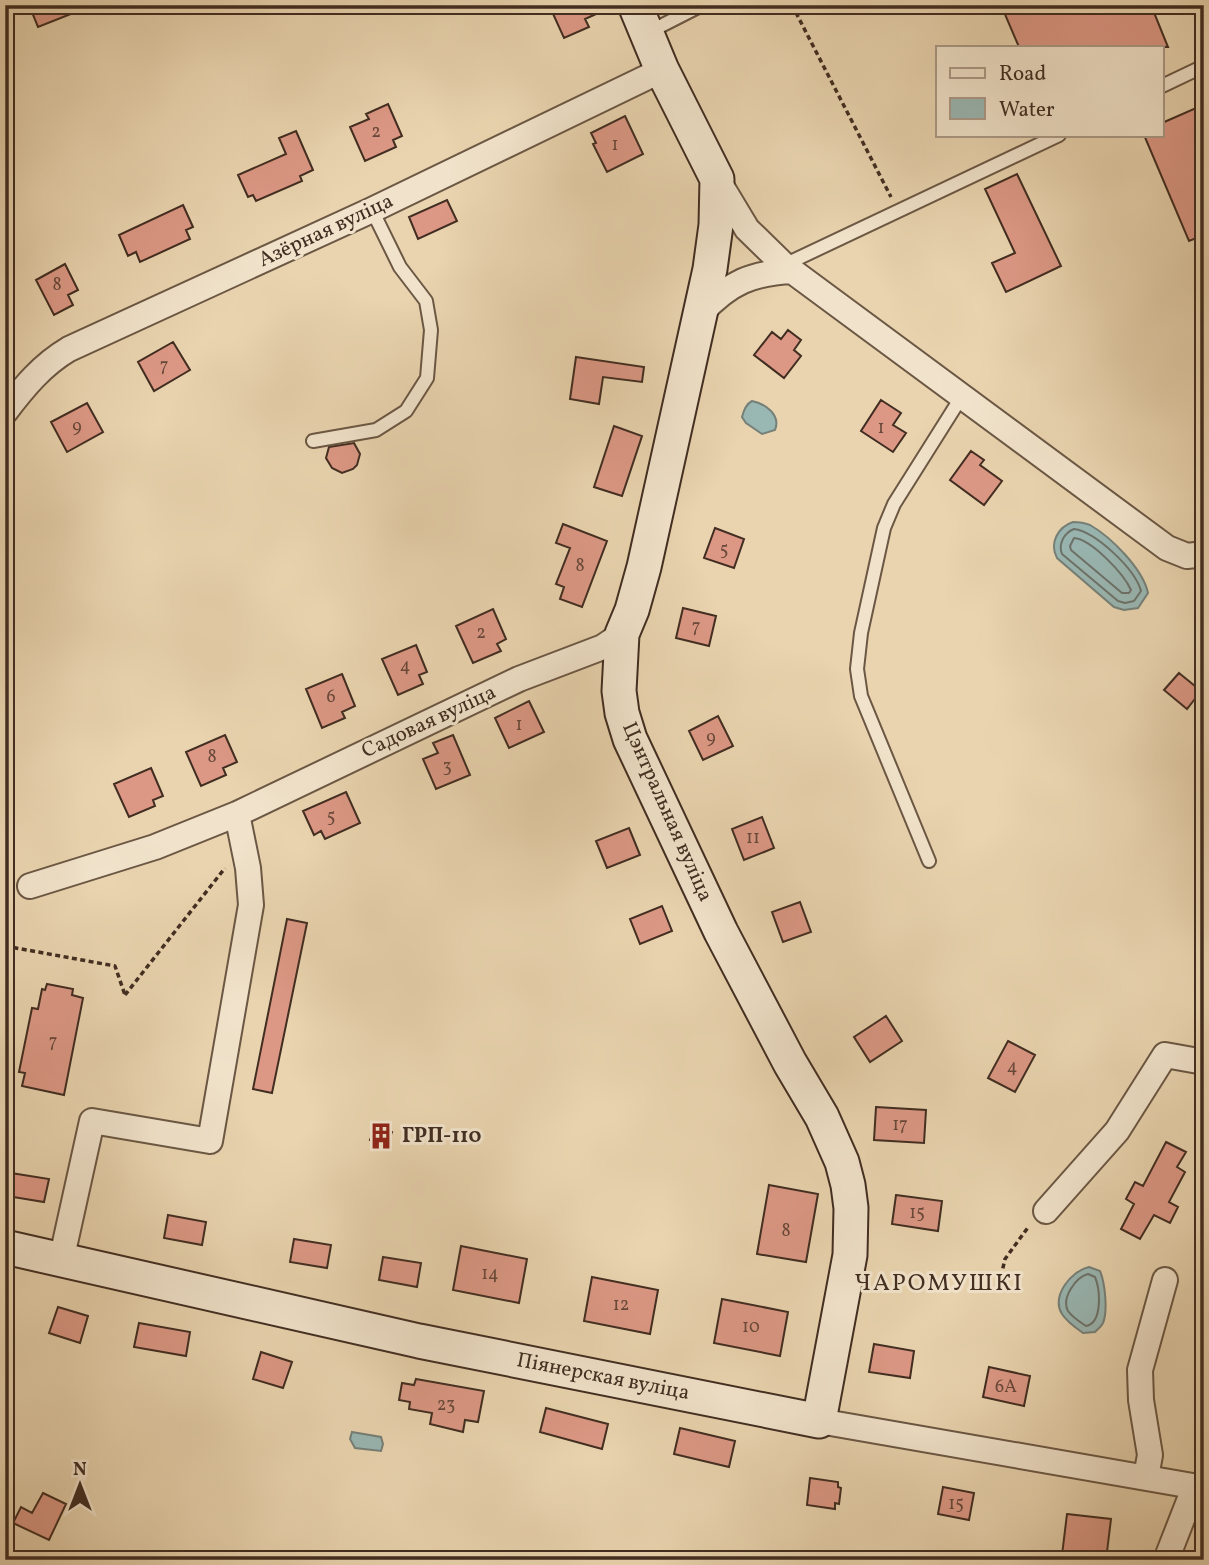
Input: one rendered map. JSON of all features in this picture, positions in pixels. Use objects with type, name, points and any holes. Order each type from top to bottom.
[{"type":"street","name":"Цэнтральная вуліца","points":[[641,19],[662,70],[717,178],[747,229],[789,268],[1167,548],[1187,556],[1204,554]]},
{"type":"street","name":"Азёрная вуліца","points":[[5,412],[35,375],[51,360],[69,349],[372,211],[662,70]]},
{"type":"street","name":"Цэнтральная вуліца","points":[[717,178],[714,243],[701,313],[639,587],[622,634],[619,691],[630,738],[721,932],[834,1140],[848,1185],[852,1230],[850,1255],[819,1421]]},
{"type":"street","points":[[701,313],[722,292],[747,278],[789,268]]},
{"type":"street","name":"Садовая вуліца","points":[[30,886],[155,847],[237,814],[519,679],[603,647],[622,634]]},
{"type":"street","points":[[61,1261],[92,1121],[210,1142],[250,916],[248,868],[237,814]]},
{"type":"street","points":[[1046,1211],[1117,1131],[1165,1055],[1204,1062]]},
{"type":"street","name":"Піянерская вуліца","points":[[5,1247],[419,1341],[819,1421],[1200,1487]]},
{"type":"street","points":[[1146,1477],[1150,1455],[1141,1400],[1140,1370],[1165,1280]]},
{"type":"street","points":[[1166,1560],[1200,1487]]},
{"type":"lane","points":[[641,19],[702,5]]},
{"type":"lane","points":[[1164,85],[1204,66]]},
{"type":"lane","points":[[789,268],[899,211],[1057,136]]},
{"type":"lane","points":[[313,441],[376,430],[406,411],[427,377],[431,330],[426,301],[400,267],[372,211]]},
{"type":"lane","points":[[929,860],[861,696],[858,669],[861,633],[884,528],[894,505],[962,396]]},
{"type":"path","points":[[792,5],[899,211]]},
{"type":"path","points":[[5,946],[115,966],[125,995],[224,870],[243,840]]},
{"type":"path","points":[[999,1285],[1005,1259],[1023,1231],[1046,1211]]},
{"type":"water","points":[[752,401],[771,411],[776,420],[775,430],[762,434],[746,423],[742,417]]},
{"type":"water","points":[[1073,522],[1088,524],[1098,530],[1133,564],[1148,593],[1138,608],[1124,610],[1114,607],[1057,558],[1054,547],[1056,536]]},
{"type":"water","points":[[1089,1267],[1100,1271],[1105,1311],[1103,1323],[1095,1332],[1083,1333],[1064,1317],[1059,1300],[1070,1279]]},
{"type":"water","points":[[352,1432],[381,1437],[381,1451],[355,1448],[350,1439]]},
{"type":"building","points":[[29,5],[91,5],[91,6],[38,27]]},
{"type":"building","points":[[549,5],[616,5],[585,19],[589,27],[564,38]]},
{"type":"building","points":[[1001,5],[1151,5],[1168,47],[1164,46],[1019,46]]},
{"type":"building","points":[[388,104],[402,136],[393,140],[396,147],[365,161],[350,127],[369,119],[366,114]]},
{"type":"building","points":[[1196,108],[1204,127],[1204,235],[1189,241],[1144,136],[1164,136],[1164,122]]},
{"type":"building","points":[[625,116],[643,154],[607,172],[593,144],[596,143],[591,133]]},
{"type":"building","points":[[296,131],[313,170],[300,176],[302,181],[256,201],[253,195],[248,197],[238,175],[286,154],[279,138]]},
{"type":"building","points":[[1017,174],[1061,266],[1006,292],[992,263],[1015,253],[985,189]]},
{"type":"building","points":[[447,200],[457,221],[418,239],[409,217]]},
{"type":"building","points":[[183,205],[193,227],[186,230],[190,239],[140,262],[136,252],[128,256],[119,235]]},
{"type":"building","points":[[65,264],[78,290],[68,295],[73,305],[54,315],[36,280]]},
{"type":"building","points":[[788,330],[801,340],[794,350],[801,356],[784,378],[754,355],[772,332],[781,339]]},
{"type":"building","points":[[173,342],[190,370],[154,391],[138,362]]},
{"type":"building","points":[[576,357],[644,367],[642,382],[603,377],[599,404],[570,399]]},
{"type":"building","points":[[881,400],[901,413],[893,425],[906,433],[893,452],[861,431]]},
{"type":"building","points":[[87,403],[103,432],[67,452],[51,422]]},
{"type":"building","points":[[614,426],[642,436],[622,496],[594,487]]},
{"type":"building","points":[[354,443],[360,454],[357,465],[342,473],[332,468],[326,458],[329,447]]},
{"type":"building","points":[[971,451],[984,460],[980,465],[1002,481],[984,505],[950,480]]},
{"type":"building","points":[[563,524],[607,541],[582,607],[560,599],[564,587],[556,584],[570,548],[556,543]]},
{"type":"building","points":[[715,528],[744,539],[734,568],[704,558]]},
{"type":"building","points":[[683,608],[716,616],[709,646],[676,638]]},
{"type":"building","points":[[493,609],[506,639],[497,644],[501,651],[473,663],[456,626]]},
{"type":"building","points":[[416,645],[427,672],[419,675],[423,684],[398,695],[382,659]]},
{"type":"building","points":[[1179,673],[1201,691],[1187,709],[1164,690]]},
{"type":"building","points":[[342,674],[355,706],[342,712],[345,718],[322,728],[306,689]]},
{"type":"building","points":[[529,701],[544,732],[509,748],[495,718]]},
{"type":"building","points":[[718,716],[733,746],[703,760],[689,731]]},
{"type":"building","points":[[225,735],[237,762],[223,768],[226,775],[201,786],[186,752]]},
{"type":"building","points":[[453,735],[470,775],[436,789],[423,759],[438,753],[433,743]]},
{"type":"building","points":[[151,768],[163,796],[153,800],[155,806],[129,817],[114,784]]},
{"type":"building","points":[[346,792],[360,823],[325,839],[321,831],[314,835],[303,811]]},
{"type":"building","points":[[762,817],[774,848],[744,860],[732,829]]},
{"type":"building","points":[[629,828],[640,855],[607,868],[596,841]]},
{"type":"building","points":[[800,902],[811,932],[783,942],[772,912]]},
{"type":"building","points":[[662,906],[672,931],[640,944],[630,919]]},
{"type":"building","points":[[287,919],[307,923],[272,1093],[253,1089]]},
{"type":"building","points":[[47,984],[73,989],[72,995],[83,998],[64,1095],[22,1086],[25,1073],[19,1072],[32,1008],[38,1009],[42,989],[45,990]]},
{"type":"building","points":[[886,1016],[902,1041],[870,1062],[854,1037]]},
{"type":"building","points":[[1008,1041],[1035,1055],[1015,1092],[988,1078]]},
{"type":"building","points":[[876,1107],[926,1110],[924,1143],[874,1140]]},
{"type":"building","name":"ГРП-110","points":[[376,1125],[392,1132],[386,1147],[370,1140]]},
{"type":"building","points":[[1166,1142],[1186,1152],[1177,1167],[1185,1172],[1169,1202],[1178,1207],[1170,1223],[1154,1215],[1140,1239],[1121,1229],[1134,1204],[1126,1199],[1135,1182],[1143,1186]]},
{"type":"building","points":[[11,1173],[49,1179],[44,1202],[7,1196]]},
{"type":"building","points":[[769,1185],[818,1194],[806,1262],[757,1254]]},
{"type":"building","points":[[896,1195],[942,1201],[938,1231],[892,1224]]},
{"type":"building","points":[[168,1215],[206,1222],[202,1245],[164,1238]]},
{"type":"building","points":[[294,1239],[331,1245],[327,1268],[290,1262]]},
{"type":"building","points":[[461,1246],[527,1259],[519,1303],[453,1290]]},
{"type":"building","points":[[383,1257],[421,1263],[417,1287],[379,1280]]},
{"type":"building","points":[[592,1277],[658,1290],[650,1334],[584,1321]]},
{"type":"building","points":[[722,1299],[788,1312],[780,1356],[714,1343]]},
{"type":"building","points":[[58,1307],[88,1316],[80,1343],[49,1333]]},
{"type":"building","points":[[139,1323],[190,1332],[186,1356],[134,1347]]},
{"type":"building","points":[[874,1344],[914,1351],[910,1378],[869,1372]]},
{"type":"building","points":[[261,1352],[292,1362],[283,1388],[253,1379]]},
{"type":"building","points":[[989,1367],[1030,1376],[1024,1406],[983,1397]]},
{"type":"building","points":[[416,1379],[484,1391],[478,1422],[465,1420],[463,1432],[430,1424],[432,1413],[409,1409],[410,1402],[399,1400],[402,1383],[414,1385]]},
{"type":"building","points":[[546,1408],[608,1424],[602,1449],[540,1432]]},
{"type":"building","points":[[680,1428],[735,1441],[729,1467],[674,1454]]},
{"type":"building","points":[[810,1478],[838,1482],[838,1487],[841,1488],[839,1504],[835,1503],[835,1509],[807,1505]]},
{"type":"building","points":[[943,1487],[974,1493],[969,1520],[938,1514]]},
{"type":"building","points":[[43,1493],[66,1504],[49,1540],[13,1523],[21,1507],[32,1513]]},
{"type":"building","points":[[1067,1514],[1111,1519],[1106,1560],[1062,1555]]},
{"type":"place","name":"ГРП-110","points":[[381,1136]]},
{"type":"district","name":"ЧАРОМУШКІ","points":[[939,1284]]}]
